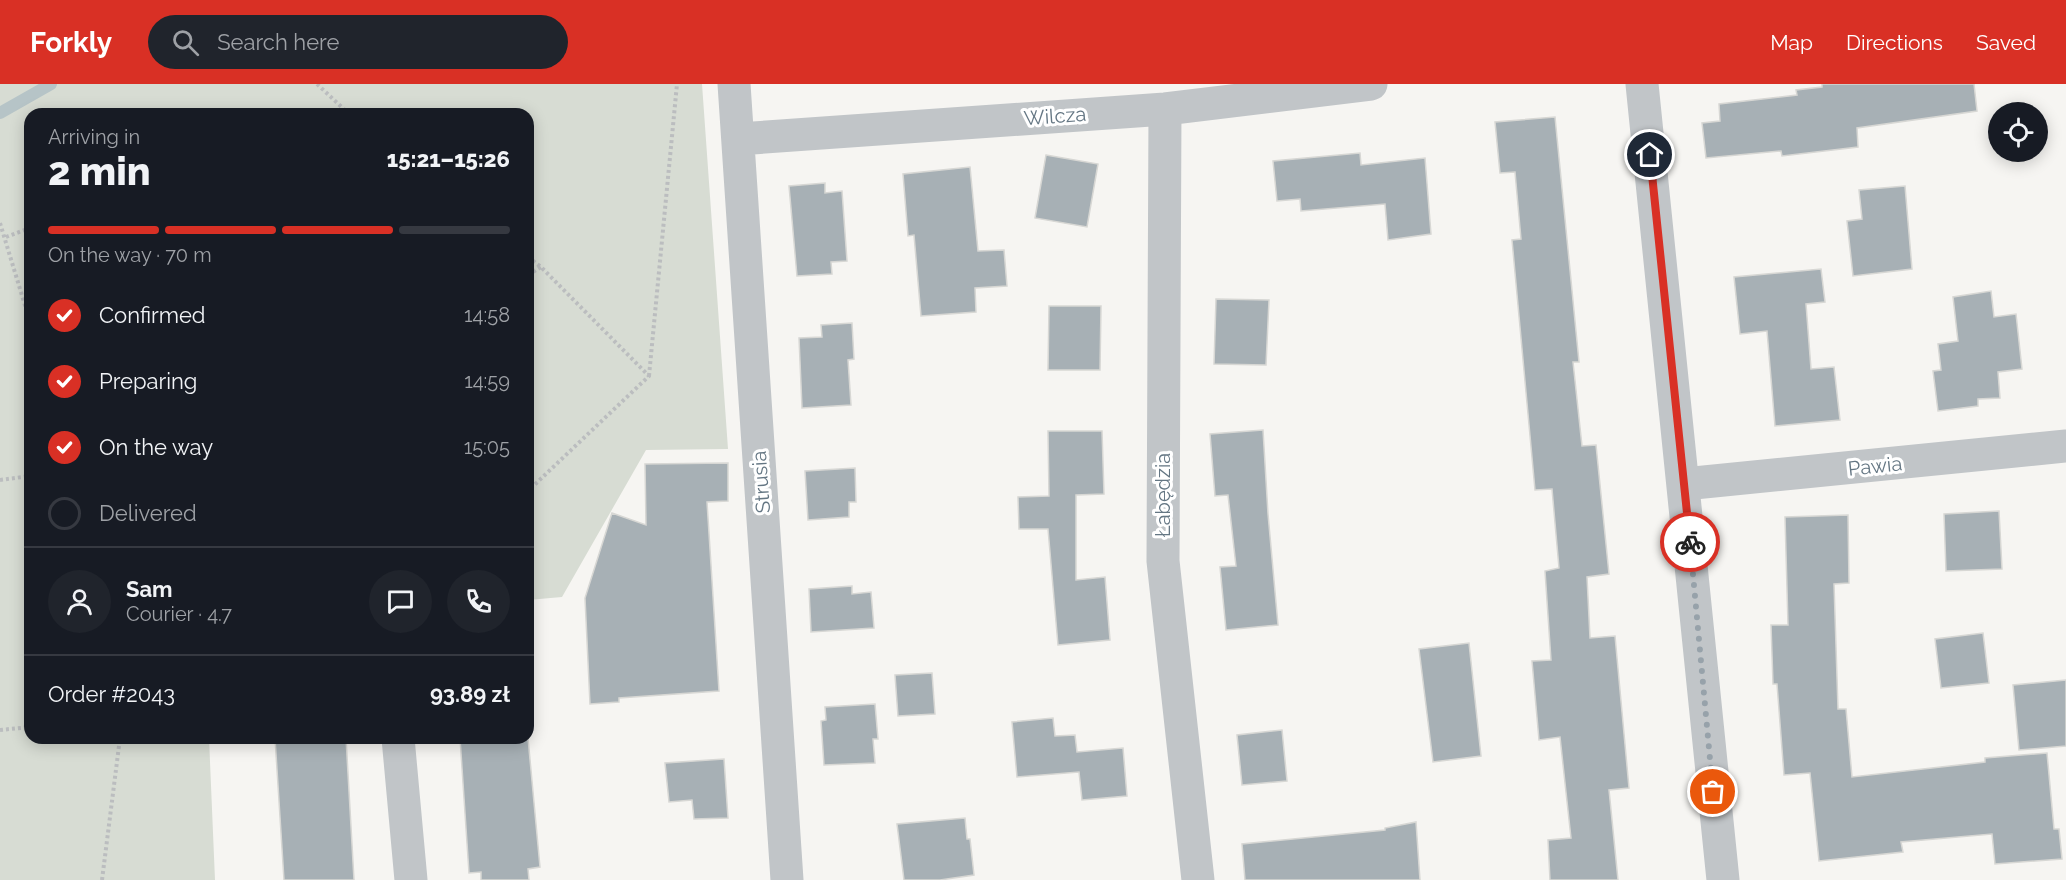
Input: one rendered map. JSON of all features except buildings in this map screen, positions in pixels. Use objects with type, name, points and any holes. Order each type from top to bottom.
[{"type":"street","name":"Strusia","points":[[734,84],[787,880]]},
{"type":"street","name":"Wilcza","points":[[738,139],[1164,109],[1371,84]]},
{"type":"street","points":[[1642,84],[1723,880]]},
{"type":"street","name":"Łabędzia","points":[[1164,109],[1163,561],[1198,880]]},
{"type":"street","name":"Pawia","points":[[1684,484],[2066,446]]},
{"type":"street","points":[[399,744],[411,880]]},
{"type":"path","points":[[317,84],[343,108]]},
{"type":"path","points":[[534,485],[649,376],[677,84]]},
{"type":"path","points":[[0,223],[24,301]]},
{"type":"path","points":[[6,237],[24,230]]},
{"type":"path","points":[[534,262],[649,376]]},
{"type":"path","points":[[534,271],[541,267]]},
{"type":"path","points":[[0,480],[24,477]]},
{"type":"path","points":[[0,730],[24,728]]},
{"type":"path","points":[[102,880],[119,744]]},
{"type":"shaded area","points":[[0,84],[702,84],[728,449],[646,450],[562,597],[534,599],[534,108],[24,108],[24,744],[209,744],[215,880],[0,880]]},
{"type":"waterway","points":[[0,113],[51,84]]},
{"type":"way so far","points":[[1690,542],[1713,792]]},
{"type":"route","points":[[1650,155],[1690,542]]}]
